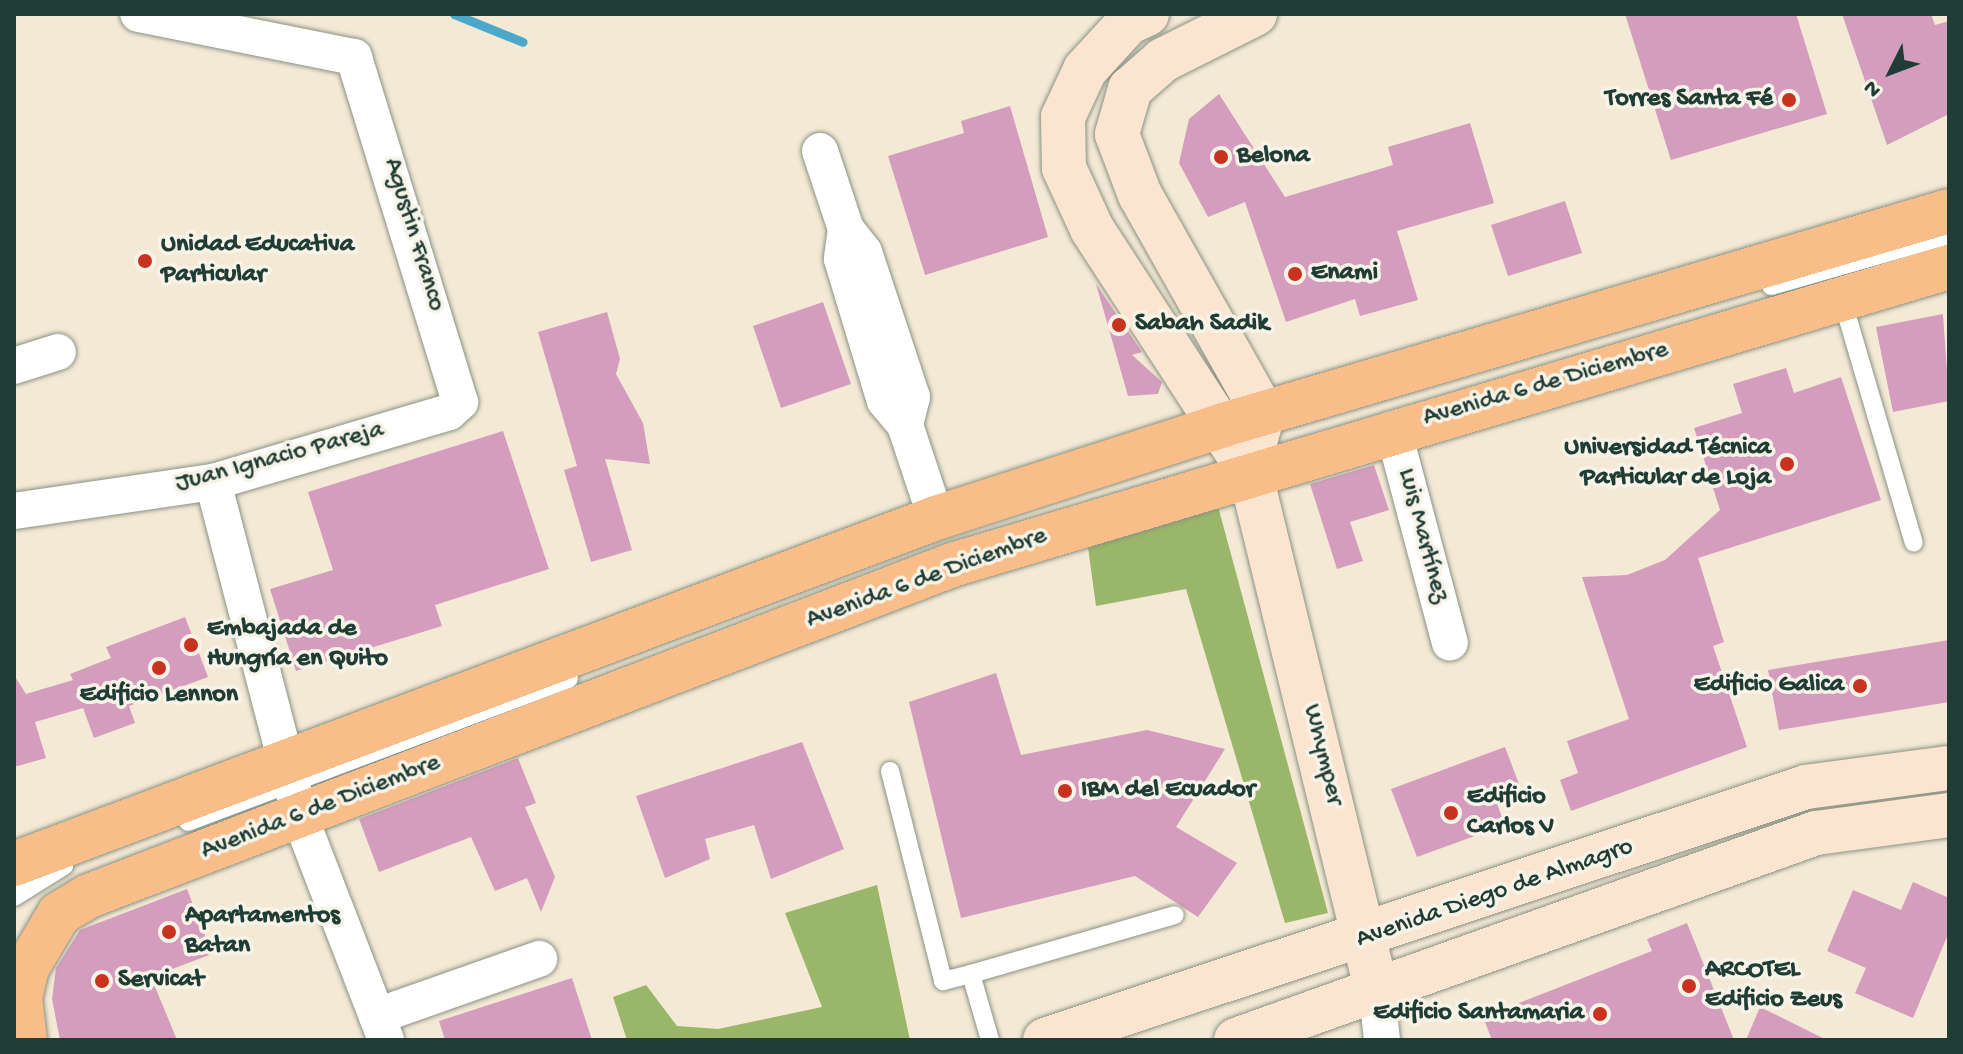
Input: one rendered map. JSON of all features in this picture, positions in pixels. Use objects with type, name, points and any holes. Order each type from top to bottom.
[{"type":"main road","name":"Whymper","points":[[1147,14],[1128,23],[1085,70],[1063,117],[1064,168],[1092,229],[1244,438]]},
{"type":"main road","name":"Whymper","points":[[1255,14],[1163,60],[1130,89],[1117,134],[1244,438],[1369,938],[1377,992]]},
{"type":"main road","name":"Avenida 6 de Diciembre","points":[[25,1040],[20,998],[27,968],[59,914],[295,789],[936,518],[1244,438],[1949,211]]},
{"type":"main road","name":"Avenida 6 de Diciembre","points":[[14,864],[295,789],[952,565],[1244,438],[1393,429],[1949,267]]},
{"type":"main road","name":"Avenida Diego de Almagro","points":[[1045,1040],[1369,938],[1806,787],[1949,768]]},
{"type":"main road","name":"Avenida Diego de Almagro","points":[[1236,1040],[1816,833],[1949,815]]},
{"type":"street","name":"Agustin Franco","points":[[138,14],[354,57],[461,389],[449,412]]},
{"type":"street","points":[[820,151],[846,229],[842,259],[885,401],[905,425],[936,518]]},
{"type":"street","points":[[14,366],[58,352]]},
{"type":"street","name":"Juan Ignacio Pareja","points":[[14,511],[213,482],[449,412]]},
{"type":"street","name":"Luis Martínez","points":[[1393,429],[1450,643]]},
{"type":"street","points":[[213,482],[295,789],[381,1028],[539,959]]},
{"type":"street","name":"Whymper","points":[[1377,992],[1382,1040]]},
{"type":"lane","points":[[1244,438],[1949,235]]},
{"type":"lane","points":[[1842,299],[1914,543]]},
{"type":"lane","points":[[890,771],[943,981],[1175,915]]},
{"type":"lane","points":[[14,883],[295,789]]},
{"type":"lane","points":[[14,897],[64,866]]},
{"type":"lane","points":[[971,974],[990,1040]]},
{"type":"green space","points":[[1205,496],[1219,510],[1328,913],[1285,923],[1186,589],[1096,606],[1087,540]]},
{"type":"green space","points":[[877,885],[910,1040],[627,1040],[613,997],[646,985],[677,1026],[718,1029],[822,1007],[785,913]]},
{"type":"building","name":"Torres Santa Fé","points":[[1625,14],[1796,14],[1827,114],[1671,160]]},
{"type":"building","points":[[1842,14],[1931,14],[1935,25],[1949,21],[1949,114],[1887,145]]},
{"type":"building","points":[[1219,94],[1285,197],[1393,165],[1388,147],[1470,123],[1494,203],[1397,231],[1418,300],[1360,316],[1355,299],[1286,322],[1245,202],[1208,217],[1179,163],[1189,119]]},
{"type":"building","points":[[1010,106],[1048,237],[925,275],[888,156],[964,133],[961,121]]},
{"type":"building","points":[[1565,201],[1582,253],[1508,276],[1491,225]]},
{"type":"building","points":[[1096,284],[1142,352],[1132,355],[1162,382],[1158,394],[1128,396]]},
{"type":"building","points":[[823,302],[851,384],[781,408],[753,326]]},
{"type":"building","points":[[607,312],[620,359],[616,374],[643,423],[650,464],[605,459],[632,550],[591,562],[564,470],[577,466],[538,332]]},
{"type":"building","points":[[1943,314],[1949,401],[1893,412],[1876,327]]},
{"type":"building","points":[[1786,368],[1794,393],[1841,377],[1881,500],[1698,558],[1724,642],[1713,646],[1747,747],[1571,811],[1560,780],[1578,773],[1567,741],[1629,719],[1582,577],[1627,575],[1665,560],[1720,510],[1694,428],[1742,413],[1733,384]]},
{"type":"building","points":[[503,431],[549,569],[435,605],[442,626],[296,671],[270,589],[333,570],[308,492]]},
{"type":"building","points":[[1374,465],[1389,510],[1350,522],[1363,561],[1337,569],[1310,484]]},
{"type":"building","points":[[185,617],[208,677],[129,706],[135,723],[94,738],[83,708],[35,722],[46,758],[14,767],[14,675],[26,694],[73,680],[70,674],[111,658],[106,647]]},
{"type":"building","name":"Edificio Galica","points":[[1949,640],[1949,702],[1779,730],[1768,670]]},
{"type":"building","name":"IBM del Ecuador","points":[[996,673],[1021,755],[1147,730],[1225,749],[1176,827],[1237,863],[1198,917],[1135,876],[961,918],[909,702]]},
{"type":"building","points":[[802,742],[844,849],[771,879],[754,825],[705,839],[710,859],[665,878],[636,796]]},
{"type":"building","name":"Edificio Carlos V","points":[[1505,747],[1522,792],[1496,801],[1505,825],[1417,857],[1391,789]]},
{"type":"building","points":[[518,758],[536,803],[525,807],[555,877],[541,912],[527,878],[495,891],[471,837],[379,872],[359,819]]},
{"type":"building","points":[[1913,882],[1949,898],[1949,932],[1913,1018],[1855,993],[1866,968],[1827,951],[1853,890],[1901,910]]},
{"type":"building","points":[[187,889],[212,954],[151,977],[177,1040],[60,1040],[52,999],[56,968],[80,930]]},
{"type":"building","points":[[1687,923],[1734,1040],[1492,1040],[1483,1017],[1652,951],[1647,939]]},
{"type":"building","points":[[572,978],[592,1040],[445,1040],[439,1021]]},
{"type":"building","points":[[1760,1007],[1827,1040],[1746,1040]]},
{"type":"waterway","points":[[454,14],[523,42]]},
{"type":"place","name":"Torres Santa Fé","points":[[1789,100]]},
{"type":"place","name":"Belona","points":[[1221,157]]},
{"type":"place","name":"Unidad Educativa Particular","points":[[145,261]]},
{"type":"place","name":"Enami","points":[[1295,274]]},
{"type":"place","name":"Sabah Sadik","points":[[1119,325]]},
{"type":"place","name":"Universidad Técnica Particular de Loja","points":[[1787,464]]},
{"type":"place","name":"Embajada de Hungría en Quito","points":[[191,645]]},
{"type":"place","name":"Edificio Lennon","points":[[159,668]]},
{"type":"place","name":"Edificio Galica","points":[[1860,686]]},
{"type":"place","name":"IBM del Ecuador","points":[[1065,791]]},
{"type":"place","name":"Edificio Carlos V","points":[[1451,813]]},
{"type":"place","name":"Apartamentos Batan","points":[[169,932]]},
{"type":"place","name":"Servicat","points":[[102,981]]},
{"type":"place","name":"ARCOTEL Edificio Zeus","points":[[1689,986]]},
{"type":"place","name":"Edificio Santamaria","points":[[1600,1014]]}]
